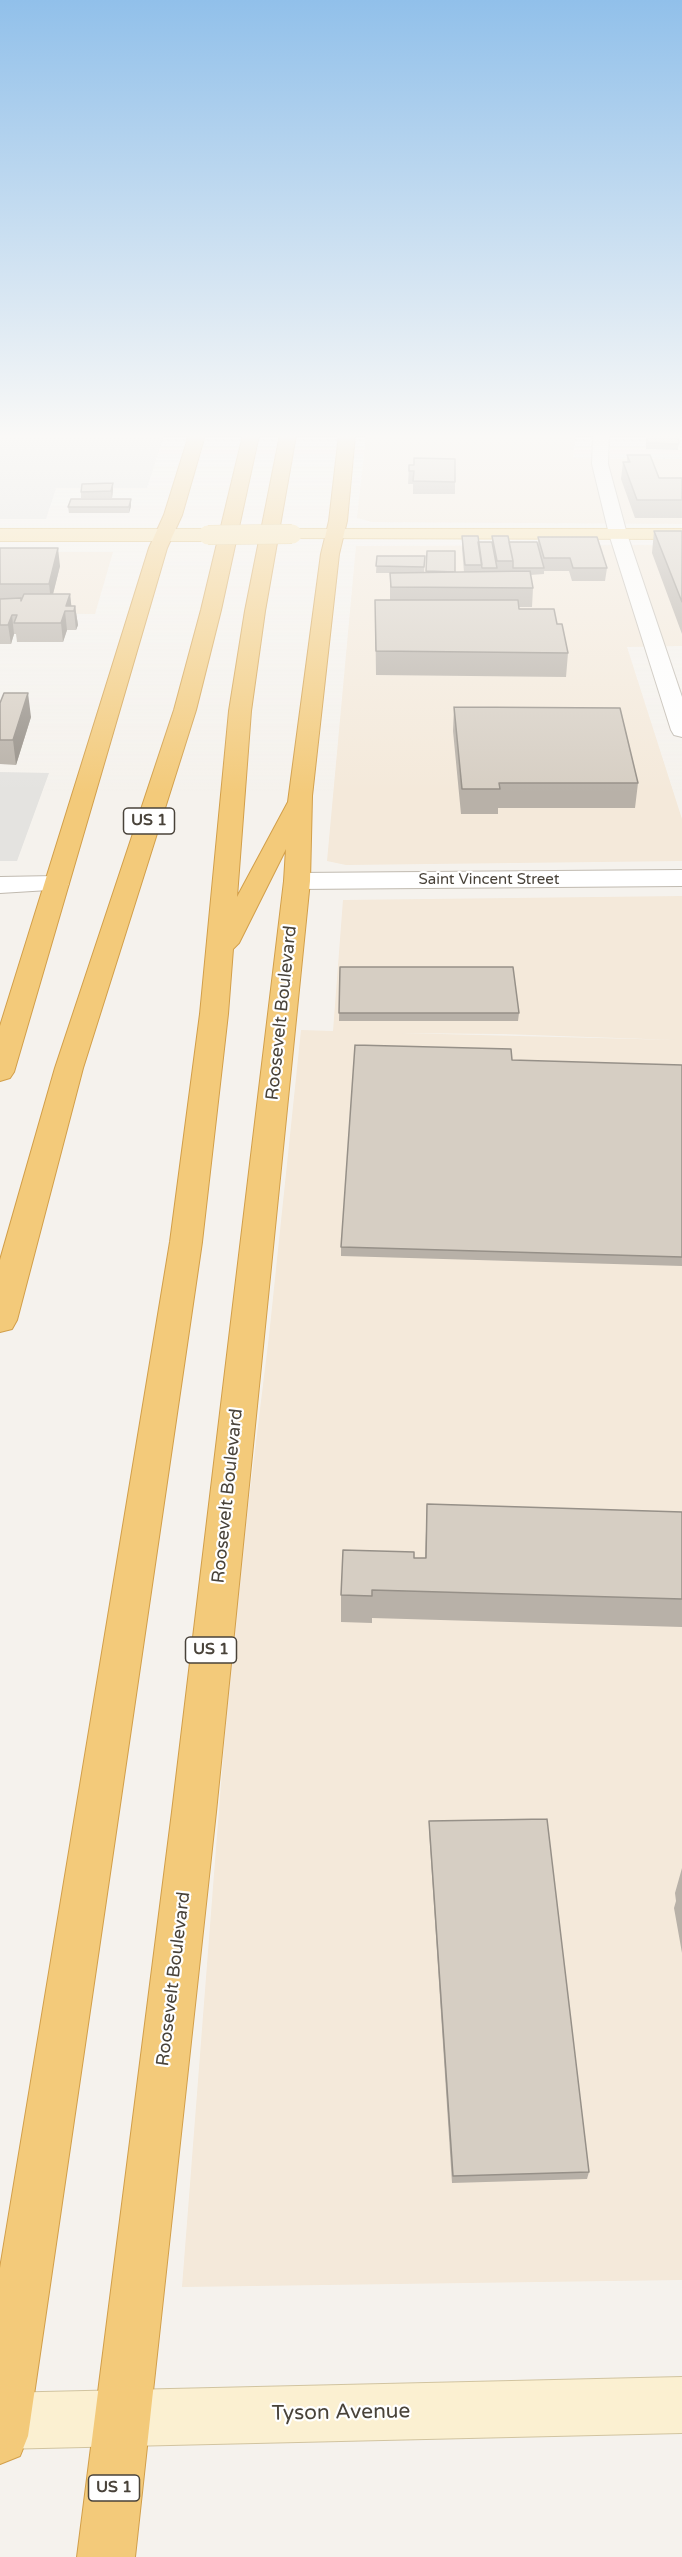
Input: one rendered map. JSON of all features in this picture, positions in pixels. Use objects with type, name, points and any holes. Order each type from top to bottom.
[{"type":"highway","points":[[0,1072],[156,554]]},
{"type":"highway","name":"US 1","points":[[0,1320],[71,1060],[106,945],[185,710],[224,554]]},
{"type":"highway","points":[[1,2426],[186,1242],[219,958],[242,700],[266,554]]},
{"type":"highway","name":"Roosevelt Boulevard","points":[[106,2557],[192,1824],[297,881],[300,796],[330,554]]},
{"type":"highway","points":[[219,958],[300,796]]},
{"type":"street","points":[[625,554],[682,730]]},
{"type":"street","name":"Saint Vincent Street","points":[[297,881],[682,878]]},
{"type":"street","points":[[0,885],[56,885]]},
{"type":"street","name":"Tyson Avenue","points":[[1,2426],[121,2418],[682,2405]]},
{"type":"shaded area","points":[[0,554],[112,554],[95,614],[0,613]]},
{"type":"shaded area","points":[[355,554],[682,554],[682,646],[627,647],[682,819],[682,861],[346,865],[327,861]]},
{"type":"shaded area","points":[[0,772],[49,773],[17,861],[0,861]]},
{"type":"shaded area","points":[[682,896],[682,2280],[182,2287],[233,1629],[269,1336],[301,1030],[333,1031],[343,900]],"holes":[[[400,1033],[502,1034],[676,1040]]]},
{"type":"building","points":[[0,554],[56,554],[49,584],[0,584]]},
{"type":"building","points":[[427,554],[455,554],[455,572],[426,571]]},
{"type":"building","points":[[464,554],[481,554],[482,565],[465,565]]},
{"type":"building","points":[[480,554],[494,554],[497,568],[482,568]]},
{"type":"building","points":[[496,554],[512,554],[513,561],[497,561]]},
{"type":"building","points":[[512,554],[540,554],[544,568],[513,568]]},
{"type":"building","points":[[543,554],[603,554],[607,568],[573,568],[570,558],[544,558]]},
{"type":"building","points":[[663,554],[682,554],[682,602]]},
{"type":"building","points":[[377,556],[425,556],[424,567],[376,566]]},
{"type":"building","points":[[530,571],[533,588],[391,587],[390,573]]},
{"type":"building","points":[[24,594],[70,594],[66,606],[75,606],[74,611],[65,611],[61,623],[14,623],[17,615],[12,615],[8,625],[0,625],[0,599],[21,598],[21,601]]},
{"type":"building","points":[[375,600],[518,600],[519,609],[554,609],[557,624],[562,624],[568,653],[376,651]]},
{"type":"building","points":[[4,693],[28,693],[13,740],[0,740],[0,703]]},
{"type":"building","points":[[454,707],[620,708],[638,783],[499,783],[500,789],[462,789]]},
{"type":"building","points":[[340,967],[513,967],[519,1013],[339,1013]]},
{"type":"building","points":[[355,1045],[511,1049],[512,1060],[682,1065],[682,1257],[341,1247]]},
{"type":"building","points":[[427,1504],[682,1512],[682,1599],[372,1590],[372,1596],[341,1595],[343,1550],[414,1552],[414,1558],[426,1558]]},
{"type":"building","points":[[547,1819],[589,2172],[453,2176],[429,1821]]}]
